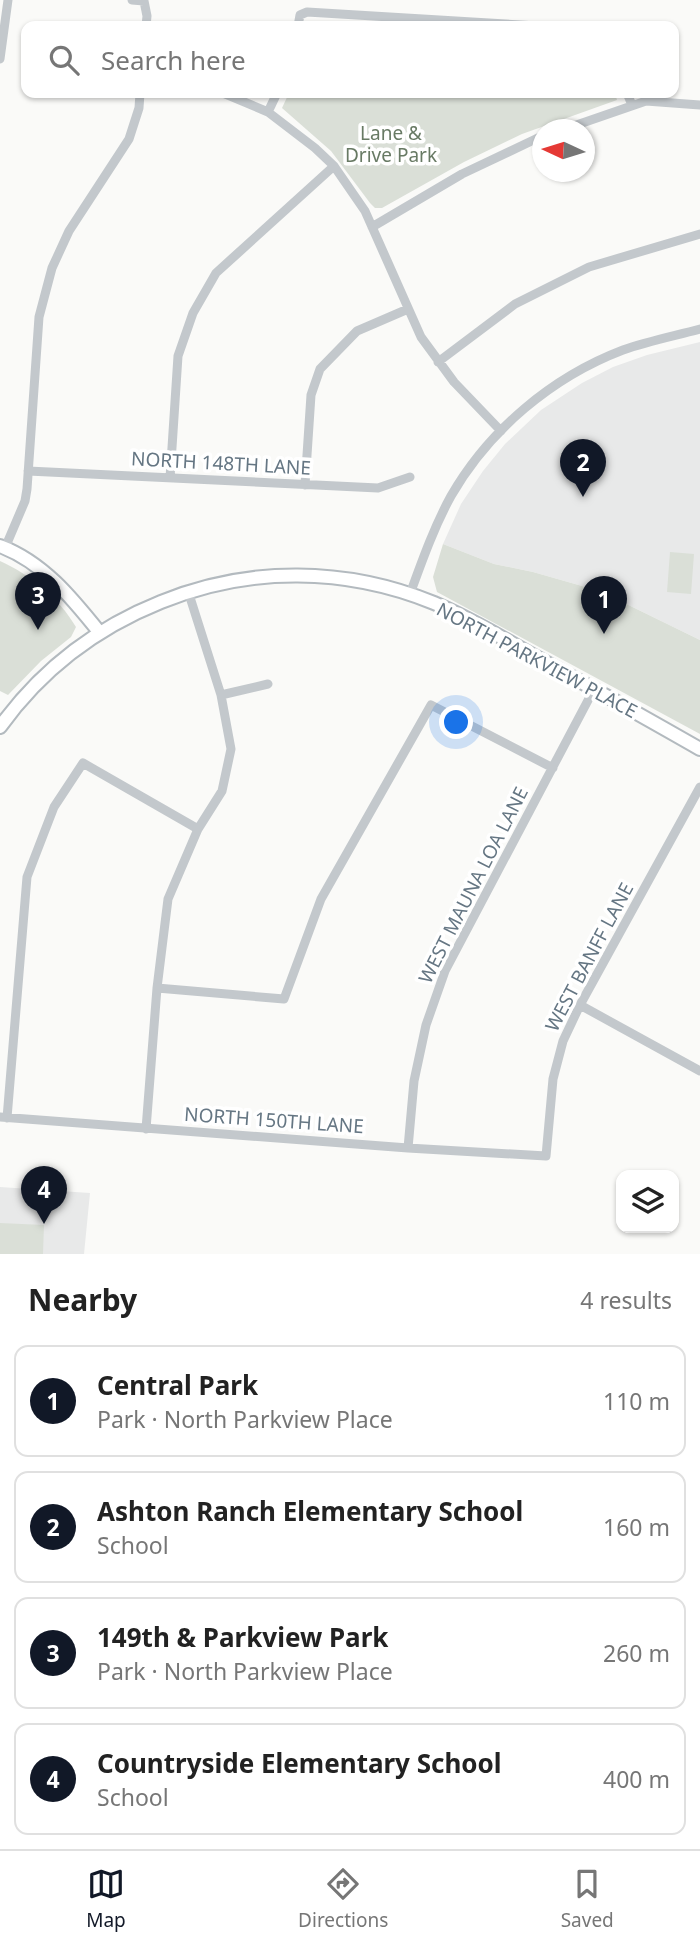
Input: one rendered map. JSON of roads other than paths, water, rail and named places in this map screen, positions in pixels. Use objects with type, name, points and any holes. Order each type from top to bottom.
[{"type":"street","points":[[0,60],[8,0]]},
{"type":"street","points":[[132,0],[144,1],[146,21]]},
{"type":"street","points":[[299,21],[300,15],[307,12],[455,21]]},
{"type":"street","points":[[100,632],[53,580],[39,568],[3,547],[25,501],[39,317],[52,268],[69,231],[129,139],[140,98]]},
{"type":"street","points":[[234,98],[268,113],[334,166],[365,211],[421,338],[438,362],[501,431]]},
{"type":"street","points":[[268,113],[275,98]]},
{"type":"street","points":[[629,98],[632,105]]},
{"type":"street","points":[[593,119],[646,101],[700,105]]},
{"type":"street","points":[[372,227],[462,174],[532,141]]},
{"type":"street","points":[[170,478],[178,356],[193,313],[216,273],[334,166]]},
{"type":"street","points":[[438,362],[515,304],[589,267],[700,234]]},
{"type":"street","points":[[305,485],[311,395],[320,369],[357,331],[408,309]]},
{"type":"street","points":[[410,594],[432,534],[453,494],[478,457],[501,431],[545,392],[590,365],[637,345],[700,329]]},
{"type":"street","name":"NORTH 148TH LANE","points":[[28,471],[378,488],[410,477]]},
{"type":"street","name":"NORTH PARKVIEW PLACE","points":[[0,727],[16,705],[48,672],[83,643],[139,610],[188,591],[239,579],[299,575],[362,581],[410,594],[461,616],[700,749]]},
{"type":"street","points":[[146,1129],[157,988],[168,899],[198,830],[222,791],[231,749],[221,695],[188,591]]},
{"type":"street","points":[[221,695],[268,684]]},
{"type":"street","name":"WEST MAUNA LOA LANE","points":[[408,1148],[414,1081],[426,1025],[444,971],[594,690]]},
{"type":"street","points":[[157,988],[284,999],[321,899],[431,705],[553,768]]},
{"type":"street","points":[[4,1118],[27,877],[54,807],[83,762],[198,830]]},
{"type":"street","name":"WEST BANFF LANE","points":[[546,1156],[553,1079],[564,1041],[580,1005],[700,787]]},
{"type":"street","points":[[580,1005],[700,1072]]},
{"type":"street","name":"NORTH 150TH LANE","points":[[4,1118],[546,1156]]},
{"type":"place","name":"Ashton Ranch Elementary School","points":[[583,497]]},
{"type":"place","name":"149th & Parkview Park","points":[[38,630]]},
{"type":"place","name":"Central Park","points":[[604,634]]},
{"type":"place","name":"Countryside Elementary School","points":[[44,1224]]},
{"type":"park label","name":"Lane & Drive Park","points":[[391,144]]}]
